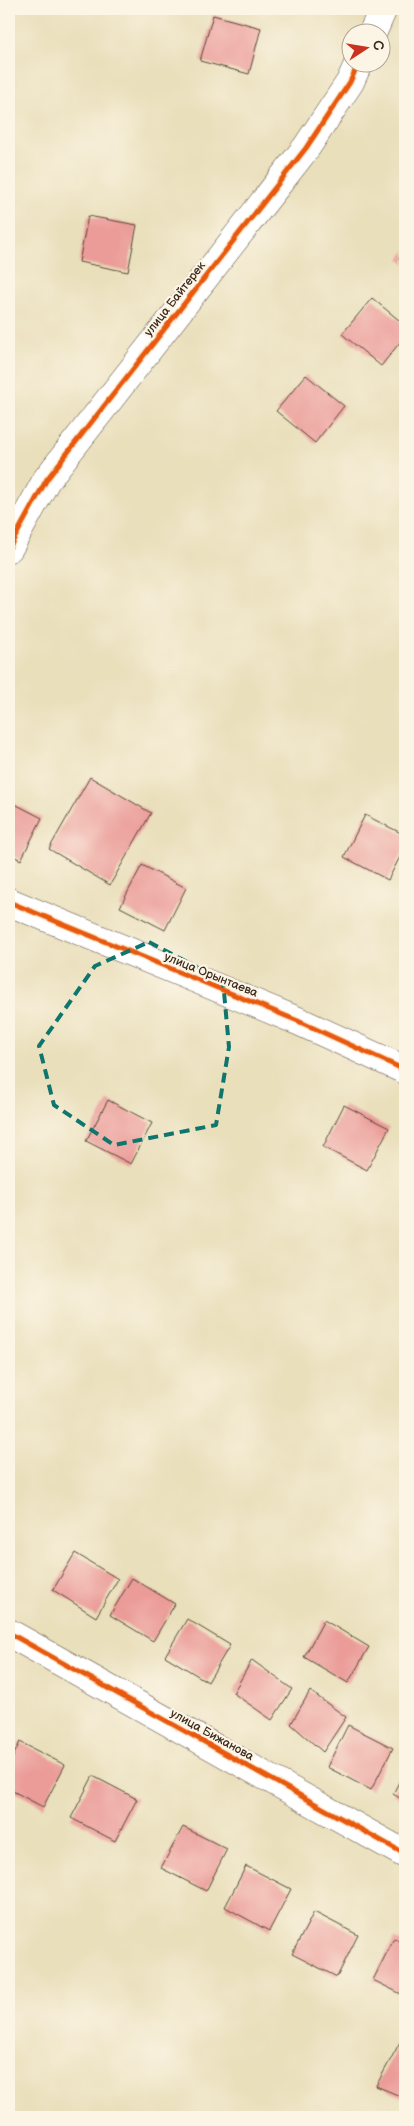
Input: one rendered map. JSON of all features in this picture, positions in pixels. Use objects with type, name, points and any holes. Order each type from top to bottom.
[{"type":"street","points":[[377,22],[383,9]]},
{"type":"street","name":"улица Байтерек","points":[[9,548],[47,479],[306,148],[350,82],[354,72]]},
{"type":"street","name":"улица Орынтаева","points":[[9,902],[298,1022],[405,1070]]},
{"type":"street","name":"улица Бижанова","points":[[9,1633],[405,1854]]},
{"type":"highlighted area","points":[[149,942],[223,981],[229,1047],[216,1125],[114,1145],[54,1105],[39,1046],[95,966]]},
{"type":"building","points":[[213,15],[261,28],[249,74],[200,61]]},
{"type":"building","points":[[88,216],[137,225],[128,272],[79,262]]},
{"type":"building","points":[[405,251],[405,264],[399,259]]},
{"type":"building","points":[[372,298],[405,325],[405,336],[381,366],[342,334]]},
{"type":"building","points":[[306,375],[344,406],[315,443],[276,411]]},
{"type":"building","points":[[90,777],[151,813],[110,885],[49,849]]},
{"type":"building","points":[[9,801],[42,818],[21,860],[9,854]]},
{"type":"building","points":[[365,815],[405,835],[405,847],[388,880],[344,857]]},
{"type":"building","points":[[142,865],[186,888],[165,930],[120,907]]},
{"type":"building","points":[[108,1100],[152,1123],[131,1164],[86,1141]]},
{"type":"building","points":[[344,1105],[389,1128],[367,1170],[323,1147]]},
{"type":"building","points":[[75,1553],[118,1579],[96,1617],[53,1590]]},
{"type":"building","points":[[132,1578],[175,1604],[153,1641],[110,1615]]},
{"type":"building","points":[[187,1619],[230,1645],[208,1682],[165,1656]]},
{"type":"building","points":[[324,1620],[369,1647],[348,1683],[304,1657]]},
{"type":"building","points":[[252,1660],[292,1689],[272,1720],[233,1693]]},
{"type":"building","points":[[310,1691],[346,1717],[323,1752],[291,1724]]},
{"type":"building","points":[[348,1725],[393,1748],[371,1790],[327,1767]]},
{"type":"building","points":[[20,1742],[65,1765],[43,1807],[9,1789],[9,1765]]},
{"type":"building","points":[[405,1770],[405,1801],[393,1794]]},
{"type":"building","points":[[93,1776],[137,1799],[115,1841],[71,1818]]},
{"type":"building","points":[[183,1827],[227,1849],[206,1891],[161,1868]]},
{"type":"building","points":[[246,1866],[291,1889],[269,1931],[225,1907]]},
{"type":"building","points":[[314,1912],[358,1935],[337,1977],[292,1954]]},
{"type":"building","points":[[394,1938],[405,1943],[405,1996],[373,1980]]},
{"type":"building","points":[[405,2033],[405,2098],[376,2086]]},
{"type":"cycle path","points":[[9,548],[47,479],[306,148],[350,82],[354,72]]},
{"type":"cycle path","points":[[9,902],[298,1021],[405,1070]]},
{"type":"cycle path","points":[[9,1633],[405,1854]]}]
